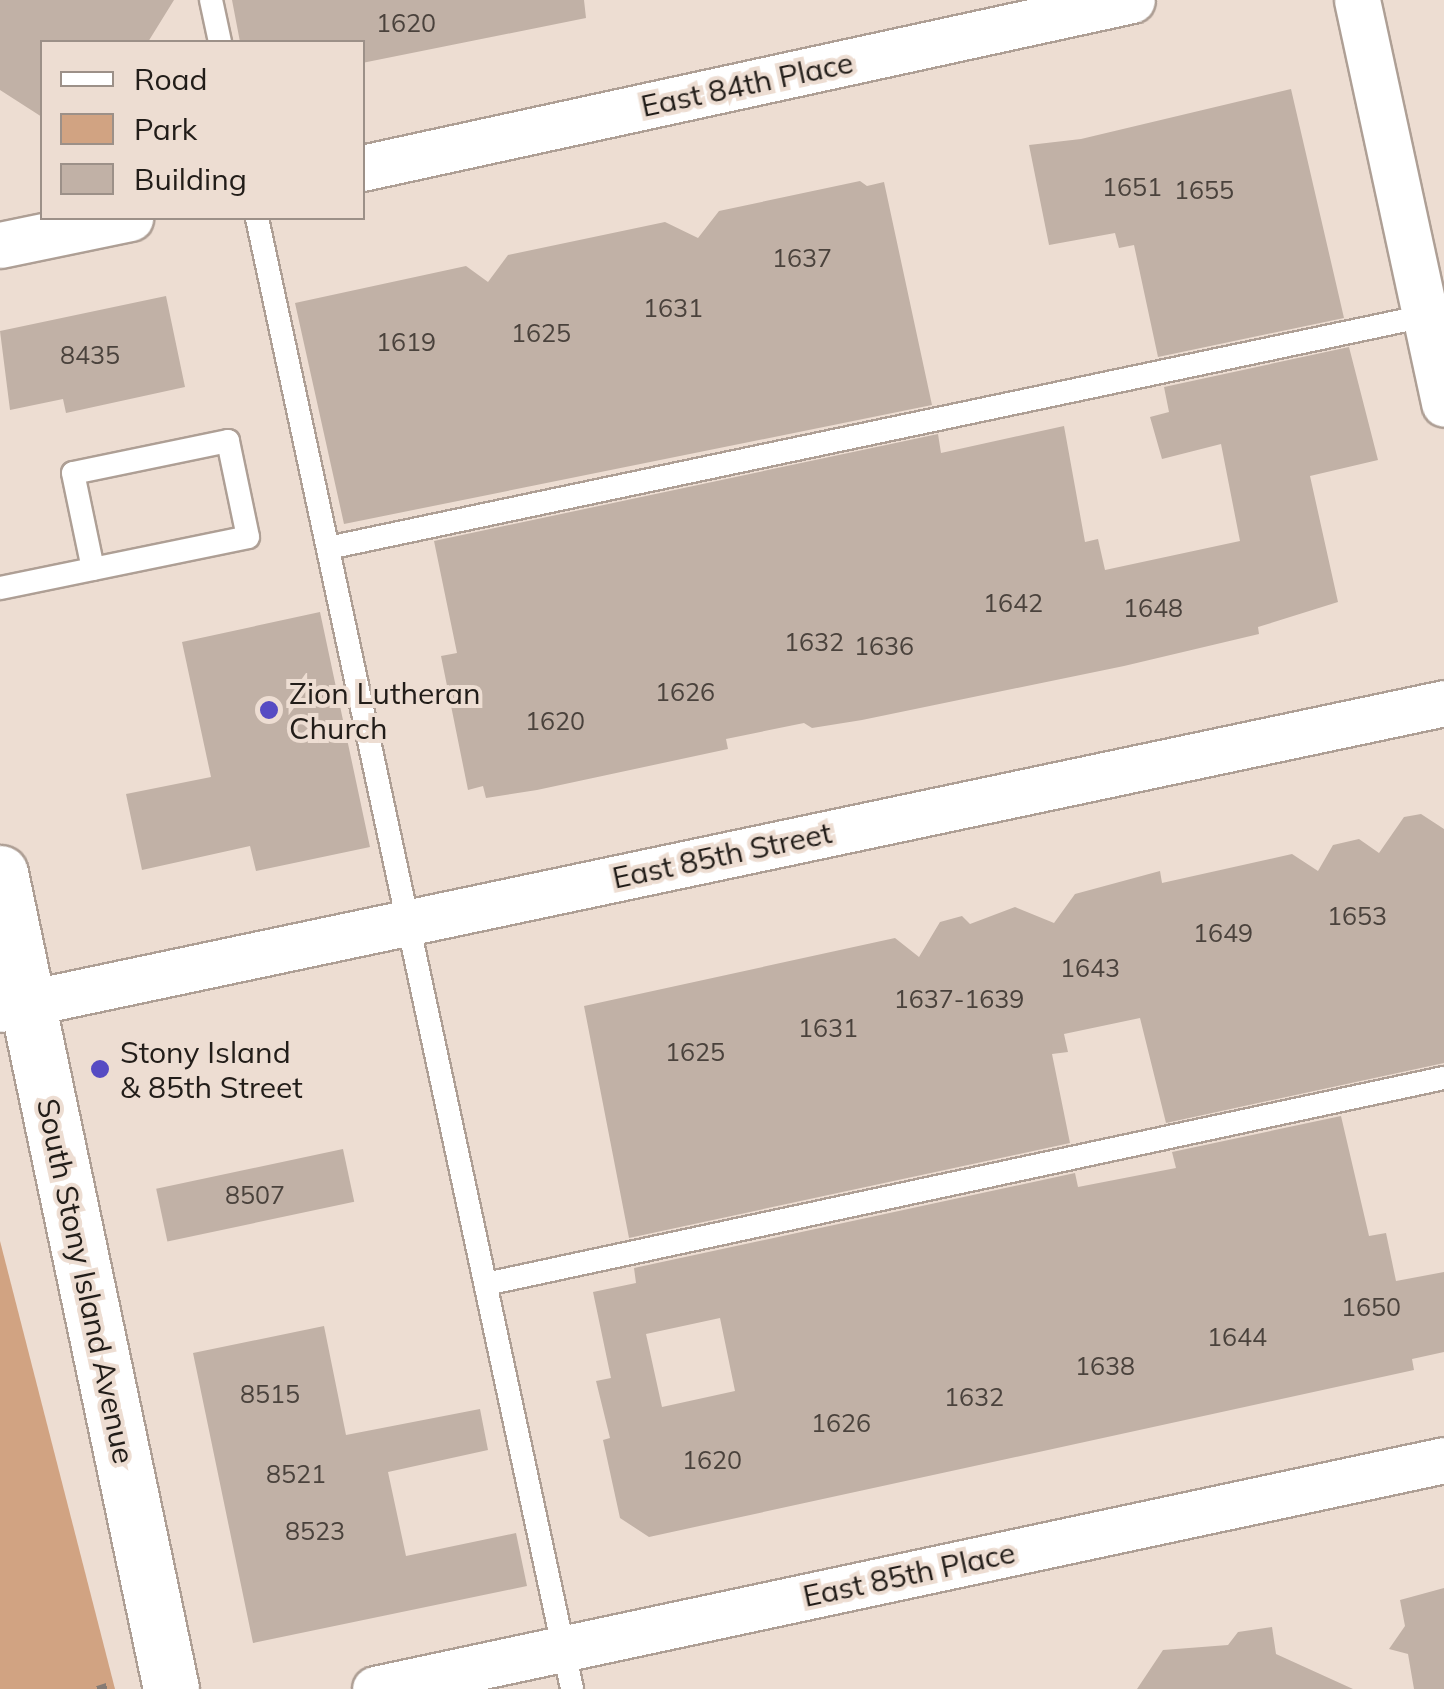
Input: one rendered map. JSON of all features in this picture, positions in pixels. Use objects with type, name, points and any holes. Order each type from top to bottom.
[{"type":"highway","name":"South Stony Island Avenue","points":[[0,873],[14,1006],[171,1689]]},
{"type":"street","name":"East 84th Place","points":[[365,167],[1132,0]]},
{"type":"street","points":[[1357,0],[1435,314],[1444,404]]},
{"type":"street","points":[[0,245],[120,220]]},
{"type":"street","name":"East 85th Street","points":[[14,1006],[1444,703]]},
{"type":"street","name":"East 85th Place","points":[[374,1689],[568,1669],[1444,1460]]},
{"type":"lane","points":[[211,0],[220,40]]},
{"type":"lane","points":[[258,220],[568,1669]]},
{"type":"lane","points":[[328,548],[1435,314]]},
{"type":"lane","points":[[0,588],[248,538],[228,441],[74,472],[94,569]]},
{"type":"lane","points":[[486,1284],[1444,1078]]},
{"type":"path","points":[[97,1689],[109,1686]]},
{"type":"green space","points":[[0,1241],[115,1689],[0,1689]]},
{"type":"building","points":[[0,0],[174,0],[149,40],[40,40],[40,116],[0,90]]},
{"type":"building","points":[[232,0],[584,0],[586,18],[365,62],[365,40],[240,40]]},
{"type":"building","points":[[1291,89],[1344,318],[1158,357],[1134,245],[1119,248],[1115,233],[1049,245],[1029,145],[1081,139]]},
{"type":"building","points":[[860,181],[867,186],[884,182],[932,405],[344,524],[295,303],[466,266],[488,282],[508,255],[665,222],[698,238],[719,211]]},
{"type":"building","points":[[166,296],[185,387],[66,413],[63,399],[10,410],[0,331]]},
{"type":"building","points":[[1349,347],[1378,460],[1310,476],[1338,602],[1258,627],[1259,634],[1124,666],[862,720],[812,728],[804,723],[726,739],[728,749],[537,790],[486,798],[483,786],[468,790],[441,656],[457,653],[434,541],[938,434],[941,453],[1064,426],[1085,542],[1098,539],[1105,570],[1240,541],[1221,444],[1162,459],[1150,417],[1169,412],[1164,387]]},
{"type":"building","name":"Zion Lutheran Church","points":[[320,612],[370,847],[256,871],[250,846],[142,870],[126,794],[211,777],[182,642]]},
{"type":"building","points":[[1421,814],[1444,829],[1444,1063],[1166,1123],[1140,1018],[1064,1034],[1068,1052],[1052,1054],[1070,1143],[629,1238],[584,1006],[895,938],[919,957],[940,922],[962,916],[970,924],[1015,907],[1054,923],[1075,894],[1160,871],[1162,883],[1292,854],[1318,871],[1333,845],[1359,839],[1379,853],[1404,817]]},
{"type":"building","points":[[1341,1116],[1369,1236],[1386,1233],[1396,1281],[1444,1272],[1444,1352],[1412,1359],[1414,1370],[649,1537],[620,1518],[603,1440],[610,1438],[596,1381],[611,1378],[593,1292],[636,1283],[634,1268],[1075,1173],[1078,1187],[1176,1168],[1172,1152]],"holes":[[[720,1318],[735,1391],[662,1407],[646,1334]]]},
{"type":"building","points":[[343,1149],[354,1202],[167,1242],[156,1189]]},
{"type":"building","points":[[324,1326],[346,1435],[480,1409],[488,1450],[388,1472],[406,1556],[516,1533],[527,1586],[253,1643],[193,1353]]},
{"type":"building","points":[[1444,1588],[1444,1689],[1414,1689],[1408,1654],[1389,1649],[1405,1626],[1400,1600]]},
{"type":"building","points":[[1272,1627],[1276,1654],[1353,1689],[1137,1689],[1163,1650],[1228,1645],[1238,1632]]},
{"type":"place","name":"Zion Lutheran Church","points":[[269,710]]},
{"type":"place","name":"Stony Island & 85th Street","points":[[100,1069]]}]
